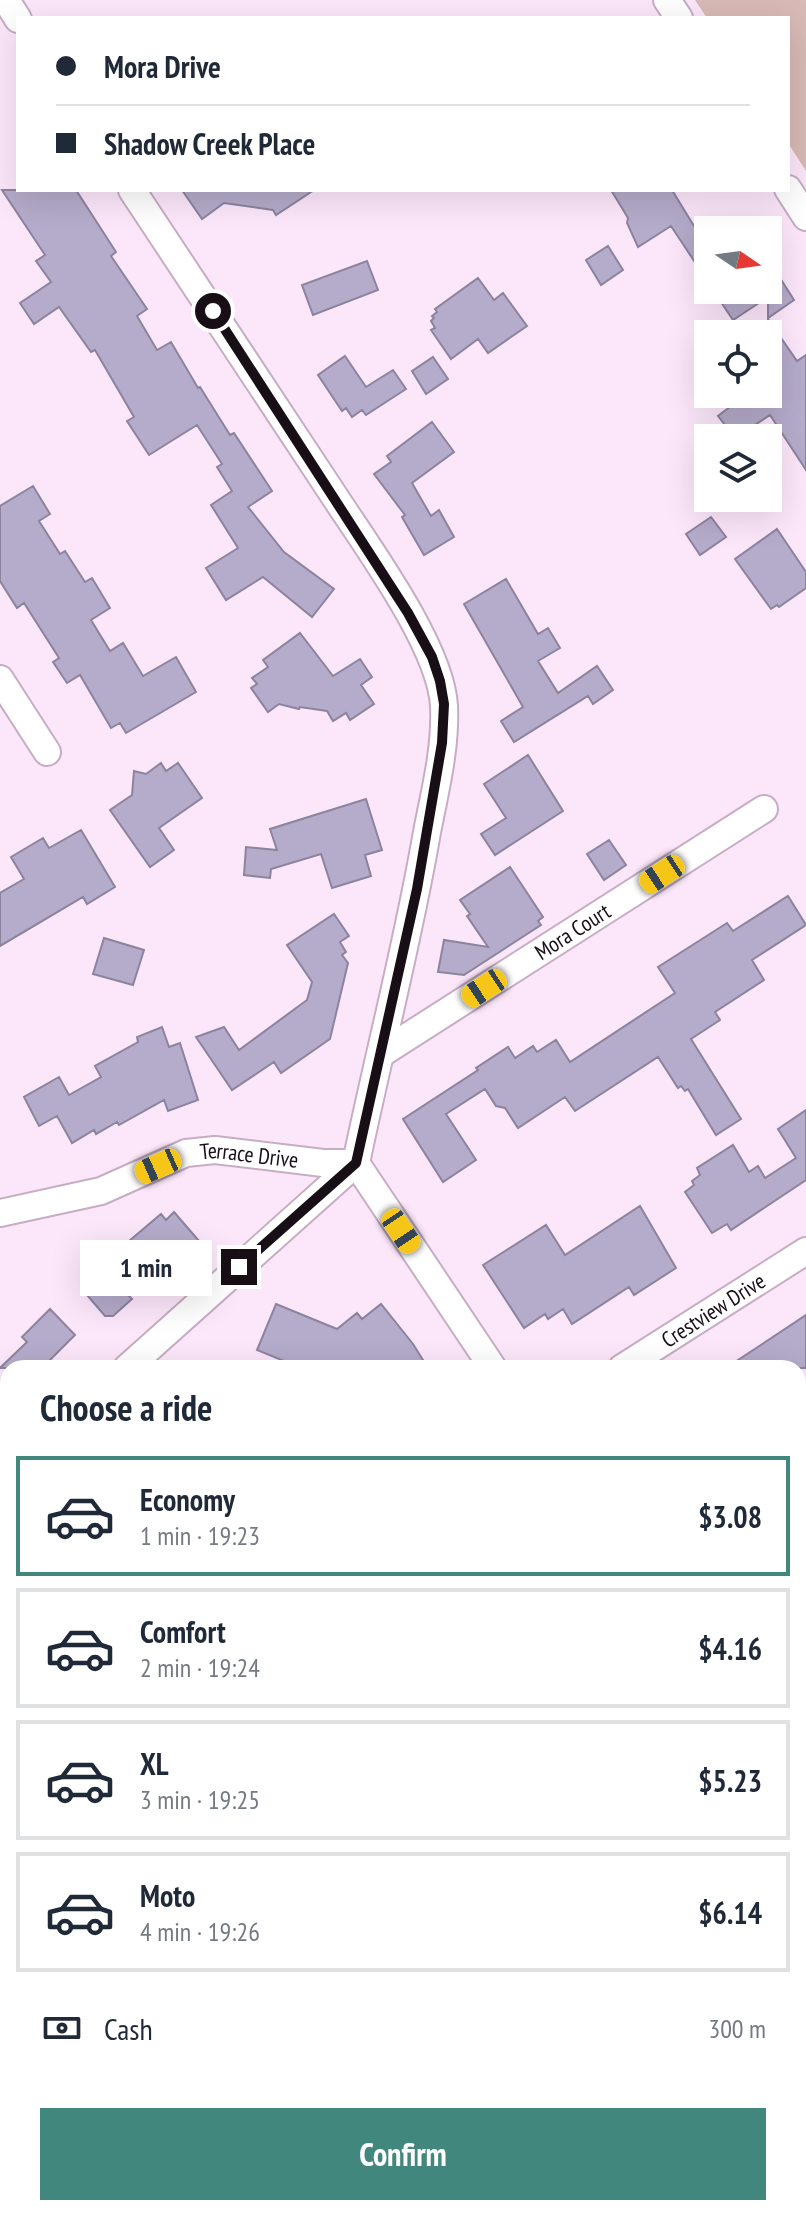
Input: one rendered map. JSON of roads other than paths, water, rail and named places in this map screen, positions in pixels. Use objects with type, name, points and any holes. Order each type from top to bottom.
[{"type":"street","points":[[133,192],[377,564],[432,657],[444,704],[439,763],[417,889],[356,1163],[136,1360]]},
{"type":"street","points":[[790,192],[806,217]]},
{"type":"street","points":[[0,679],[47,752]]},
{"type":"street","name":"Mora Court","points":[[382,1053],[764,809]]},
{"type":"street","name":"Terrace Drive","points":[[0,1213],[101,1191],[186,1153],[215,1150],[323,1163],[356,1163]]},
{"type":"street","points":[[356,1163],[488,1360]]},
{"type":"street","name":"Crestview Drive","points":[[635,1360],[806,1251]]}]
